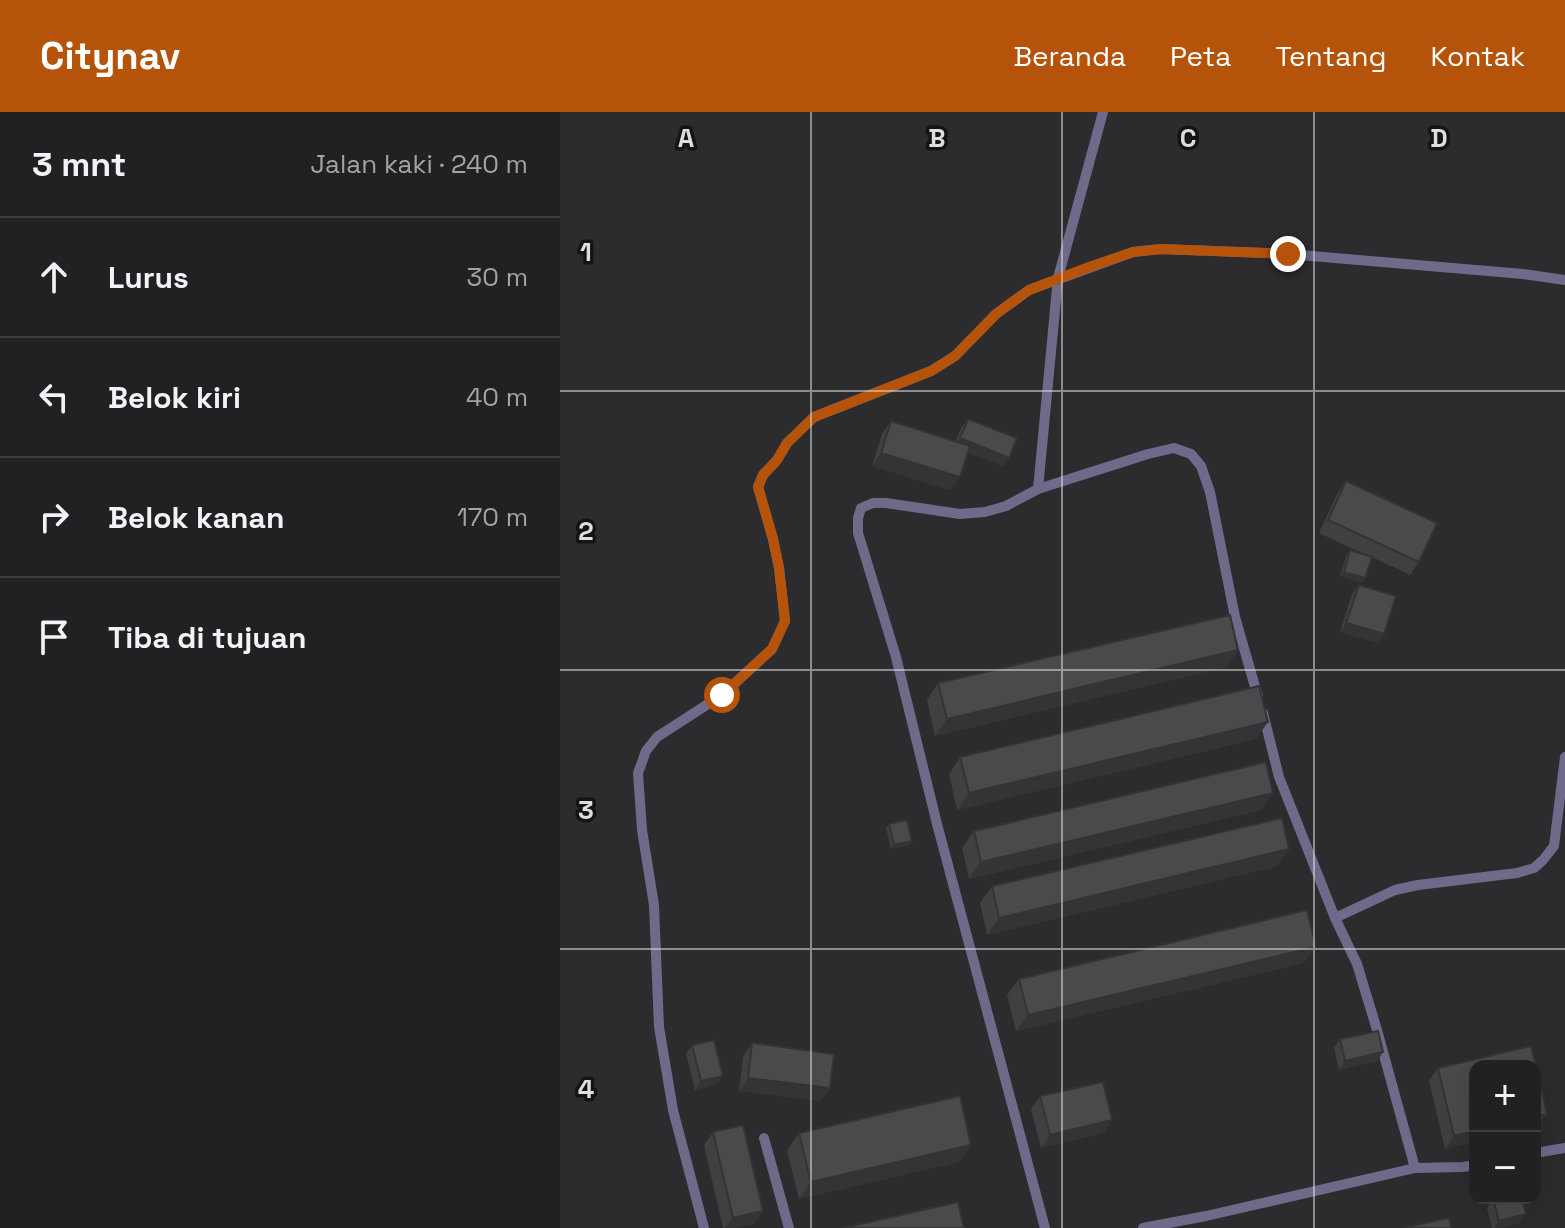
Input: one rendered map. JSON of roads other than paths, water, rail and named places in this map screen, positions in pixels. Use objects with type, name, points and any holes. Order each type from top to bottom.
[{"type":"lane","points":[[1038,489],[1058,278],[1103,112]]},
{"type":"lane","points":[[704,1228],[673,1110],[659,1027],[654,905],[642,830],[638,773],[646,751],[657,737],[722,695],[772,649],[785,621],[779,568],[758,487],[763,475],[787,443],[814,417],[931,371],[955,356],[996,314],[1029,290],[1133,252],[1161,249],[1288,254],[1565,280]]},
{"type":"lane","points":[[1045,1228],[937,824],[896,657],[858,533],[858,518],[861,508],[873,503],[960,514],[985,512],[1006,506],[1038,489],[1174,448],[1191,454],[1201,466],[1210,492],[1235,617],[1279,777],[1335,918],[1357,964],[1415,1168]]},
{"type":"lane","points":[[1335,918],[1395,890],[1534,868],[1554,846],[1565,757]]},
{"type":"lane","points":[[764,1138],[789,1228]]},
{"type":"lane","points":[[1541,1152],[1565,1148]]},
{"type":"lane","points":[[1143,1228],[1415,1168],[1469,1166]]}]
